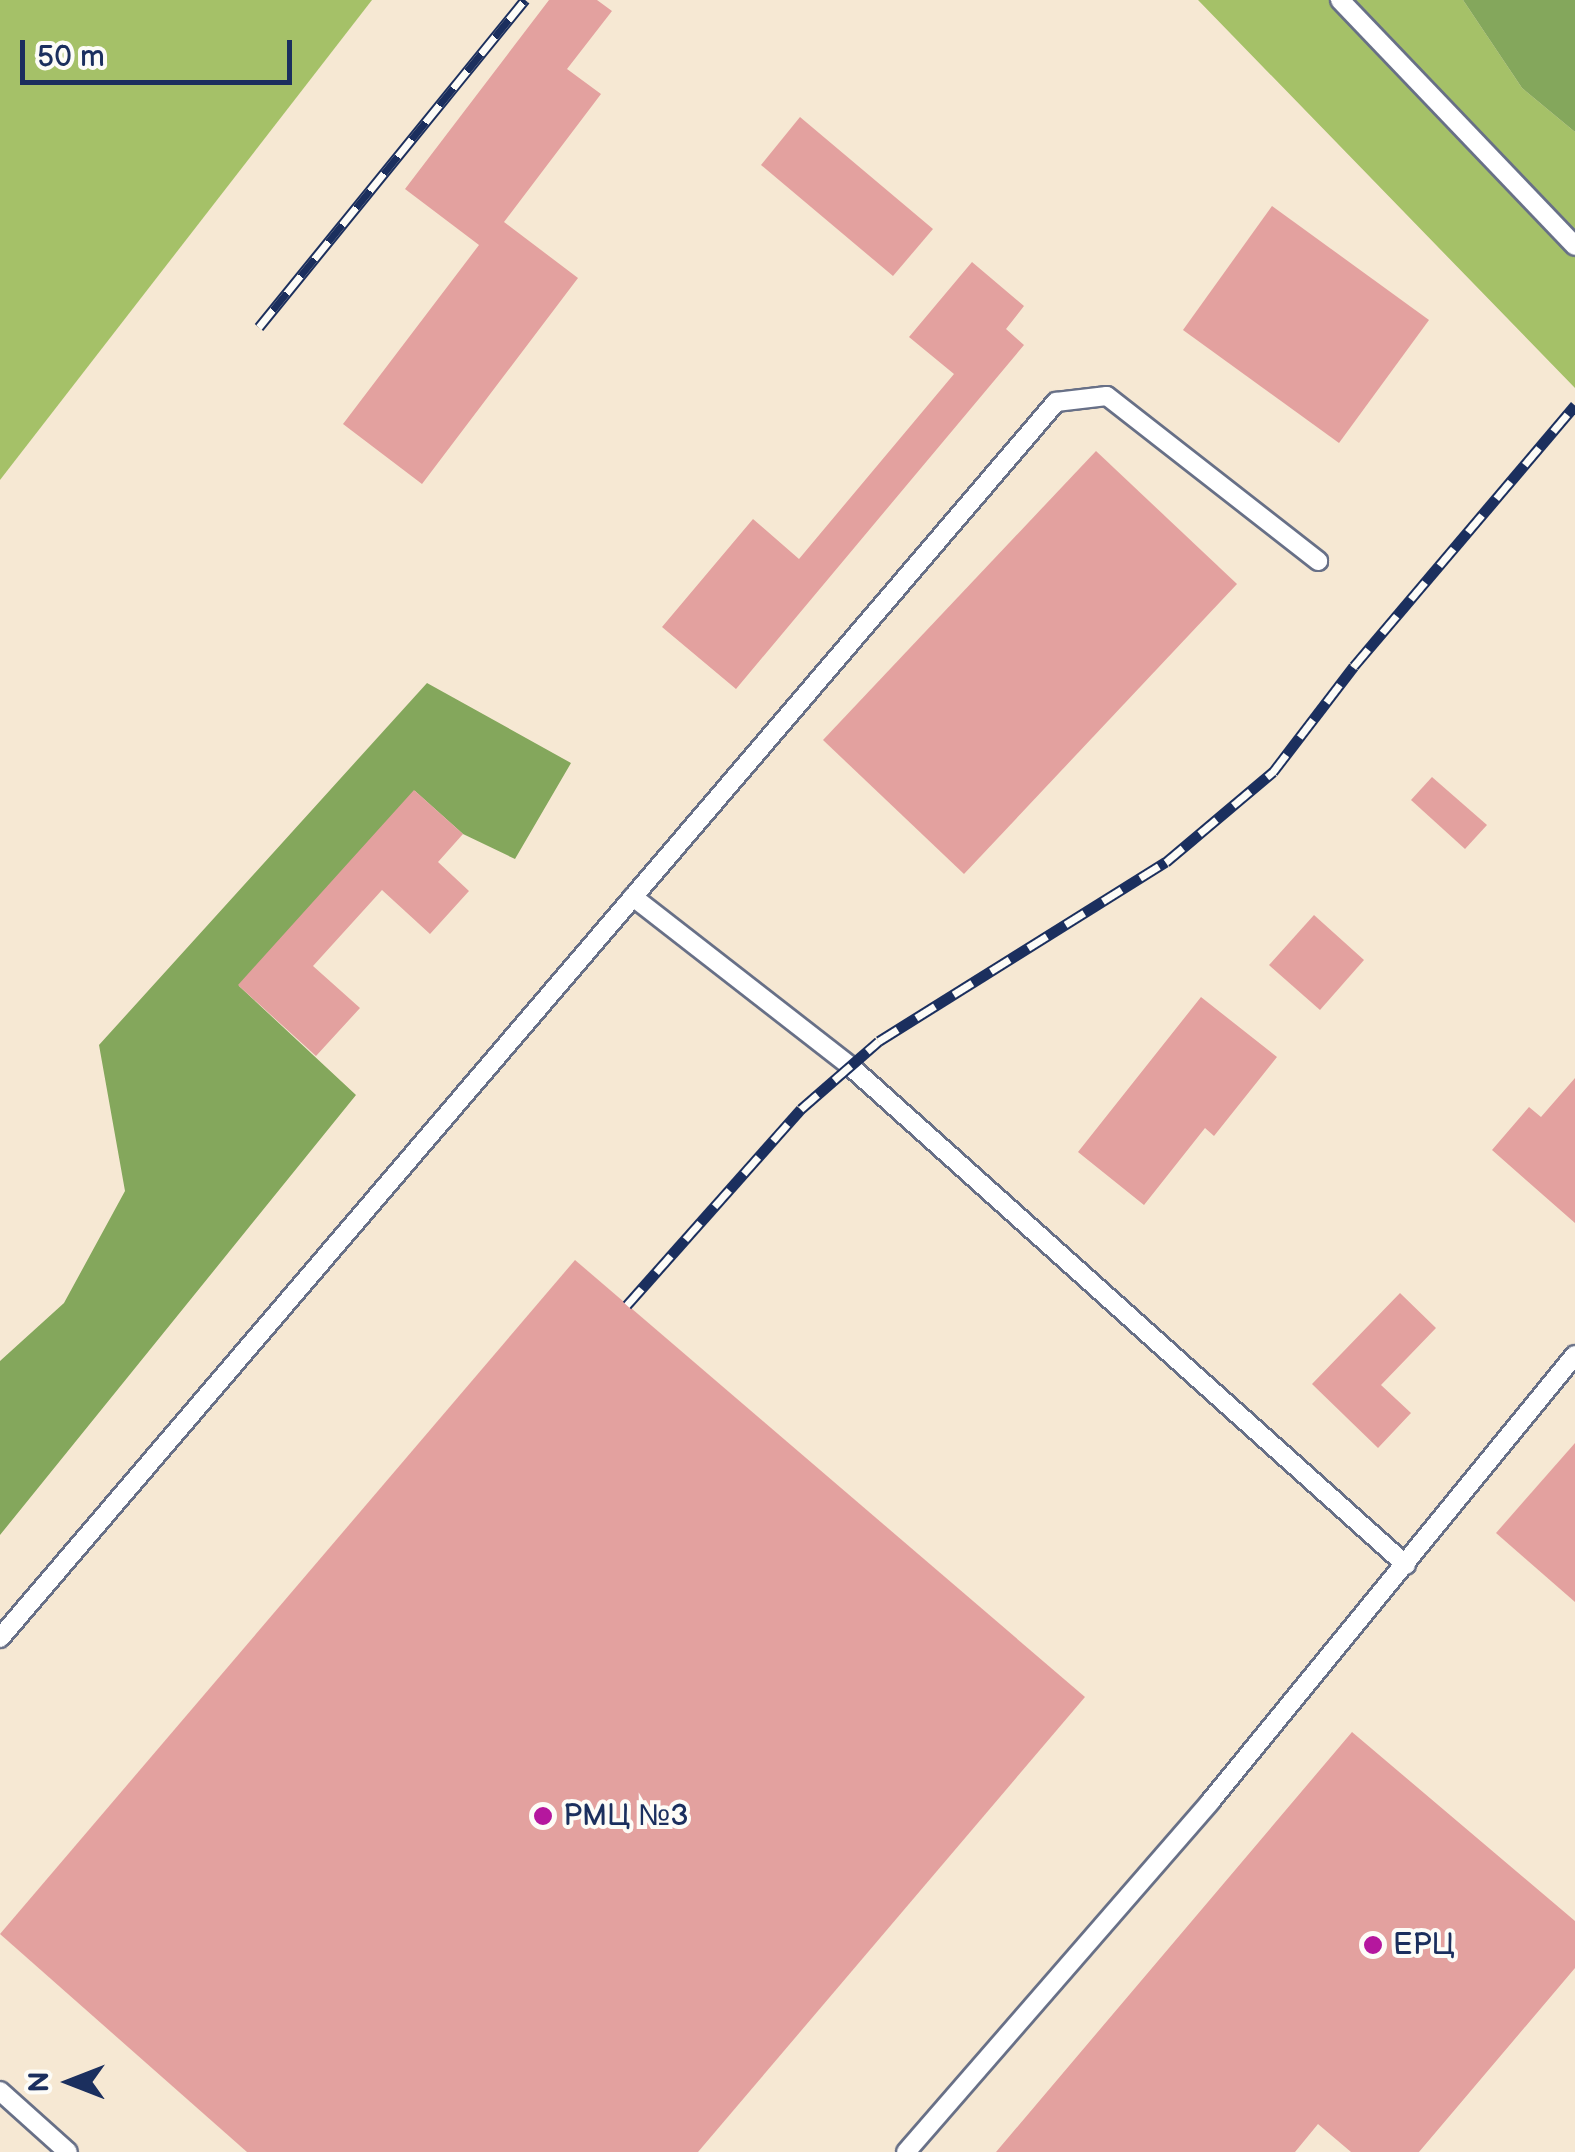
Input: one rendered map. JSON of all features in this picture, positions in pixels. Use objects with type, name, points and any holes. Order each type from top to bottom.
[{"type":"lane","points":[[1340,0],[1575,246]]},
{"type":"lane","points":[[0,1638],[1056,402],[1107,396],[1318,561]]},
{"type":"lane","points":[[634,897],[850,1066],[1406,1565]]},
{"type":"lane","points":[[906,2152],[1406,1565],[1575,1355]]},
{"type":"lane","points":[[0,2091],[68,2152]]},
{"type":"green space","points":[[0,0],[372,0],[0,480]]},
{"type":"green space","points":[[1198,0],[1463,0],[1522,88],[1575,132],[1575,388]]},
{"type":"green space","points":[[1463,0],[1575,0],[1575,132],[1522,88]]},
{"type":"green space","points":[[427,683],[571,763],[515,859],[463,834],[415,791],[239,986],[356,1095],[0,1535],[0,1361],[64,1303],[125,1191],[99,1045]]},
{"type":"building","points":[[549,0],[597,0],[612,11],[567,69],[601,94],[504,222],[578,278],[422,484],[343,424],[479,245],[405,189]]},
{"type":"building","points":[[800,117],[933,229],[893,276],[761,165]]},
{"type":"building","points":[[1272,206],[1429,320],[1339,443],[1183,330]]},
{"type":"building","points":[[972,262],[1024,306],[1006,329],[1024,345],[736,689],[662,627],[753,519],[799,559],[954,374],[909,337]]},
{"type":"building","points":[[1096,451],[1237,584],[964,874],[823,740]]},
{"type":"building","points":[[1432,777],[1487,825],[1465,849],[1411,800]]},
{"type":"building","points":[[414,790],[463,834],[438,862],[469,891],[430,934],[382,890],[313,966],[360,1008],[316,1056],[238,985]]},
{"type":"building","points":[[1314,915],[1364,960],[1320,1010],[1269,965]]},
{"type":"building","points":[[1201,997],[1277,1057],[1214,1136],[1205,1128],[1144,1205],[1078,1152]]},
{"type":"building","points":[[1575,1078],[1575,1223],[1492,1150],[1529,1107],[1541,1117]]},
{"type":"building","name":"РМЦ №3","points":[[575,1260],[1085,1697],[698,2152],[247,2152],[0,1934]]},
{"type":"building","points":[[1400,1293],[1436,1328],[1381,1385],[1411,1413],[1378,1448],[1312,1384]]},
{"type":"building","points":[[1575,1443],[1575,1602],[1496,1533]]},
{"type":"building","name":"ЕРЦ","points":[[1352,1732],[1575,1921],[1575,1968],[1419,2152],[1351,2152],[1318,2124],[1295,2152],[996,2152]]},
{"type":"railway","points":[[259,327],[525,0]]},
{"type":"railway","points":[[627,1305],[801,1109],[879,1041],[1166,862],[1273,772],[1354,666],[1575,405]]},
{"type":"place","name":"РМЦ №3","points":[[543,1816]]},
{"type":"place","name":"ЕРЦ","points":[[1373,1945]]}]
